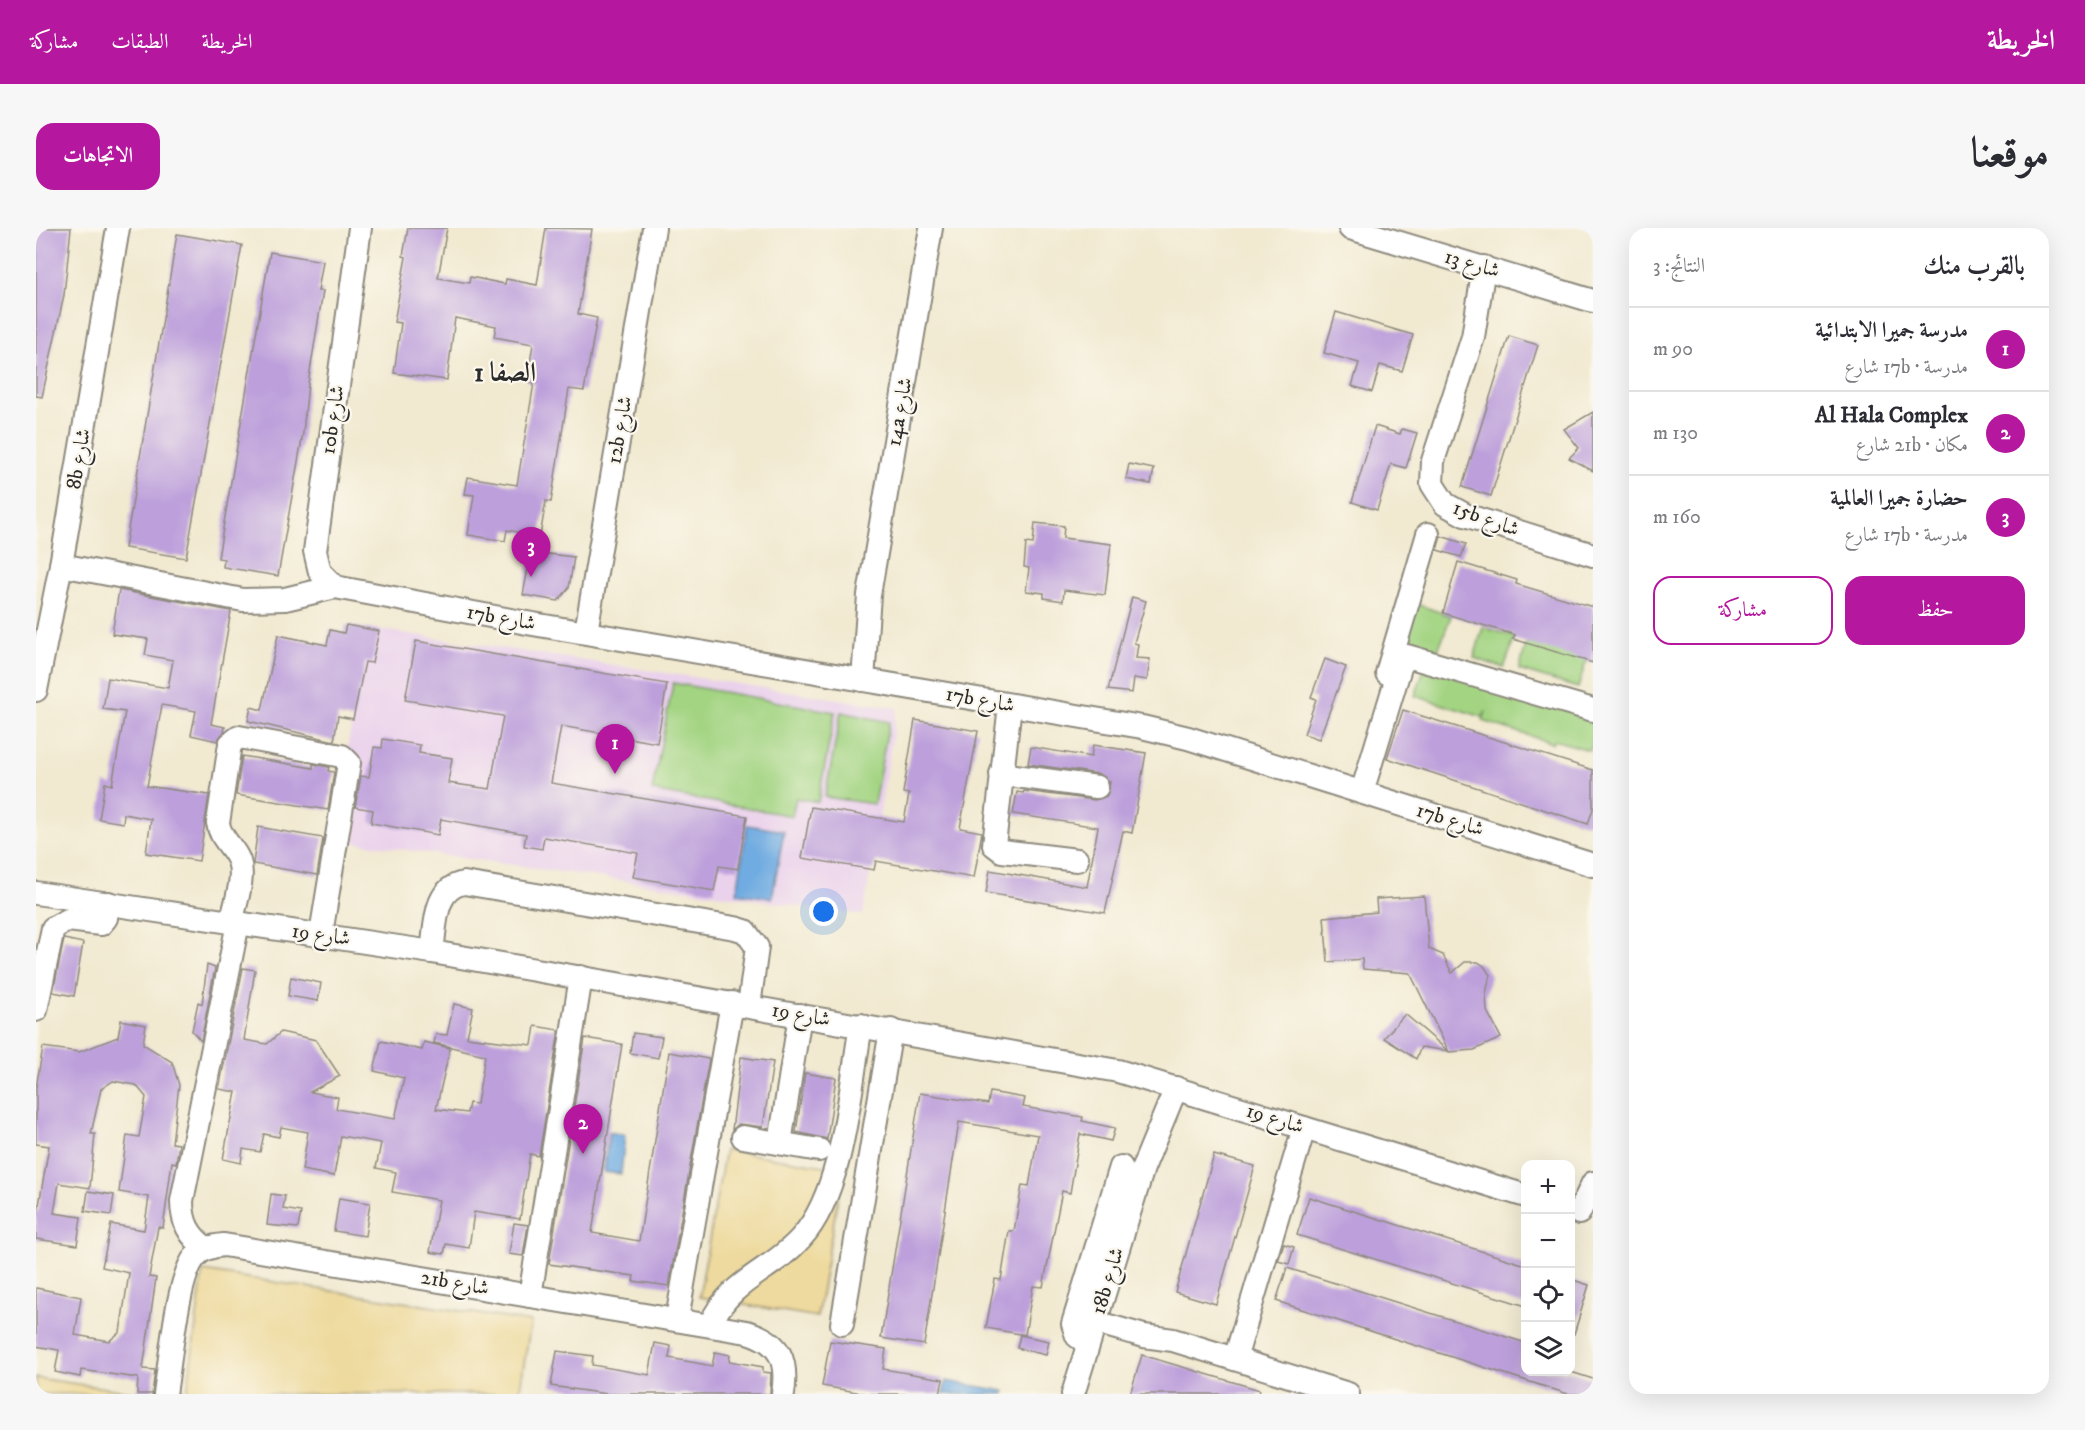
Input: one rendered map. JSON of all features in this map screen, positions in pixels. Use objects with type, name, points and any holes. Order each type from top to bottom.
[{"type":"street","name":"8b شارع","points":[[37,682],[42,639],[61,565],[118,228]]},
{"type":"street","name":"10b شارع","points":[[344,590],[320,572],[315,551],[360,228]]},
{"type":"street","name":"12b شارع","points":[[586,632],[654,228]]},
{"type":"street","name":"14a شارع","points":[[854,678],[931,228]]},
{"type":"street","name":"شارع 13","points":[[1350,228],[1593,301]]},
{"type":"street","name":"15b شارع","points":[[1492,269],[1484,316],[1473,337],[1433,461],[1432,484],[1437,495],[1445,504],[1465,515],[1593,555]]},
{"type":"street","points":[[1357,791],[1428,534]]},
{"type":"street","points":[[61,565],[243,600],[285,599],[344,590]]},
{"type":"street","name":"17b شارع","points":[[344,590],[1166,732],[1593,865]]},
{"type":"street","points":[[1357,791],[1402,661],[1407,656],[1593,710]]},
{"type":"street","points":[[1010,705],[993,842],[996,848],[1077,861]]},
{"type":"street","points":[[165,1394],[183,1284],[190,1263],[206,1248],[196,1242],[184,1223],[182,1201],[235,923],[240,868],[236,854],[220,833],[218,823],[230,744],[239,737],[342,756],[349,763],[321,934]]},
{"type":"street","points":[[1001,774],[1097,787]]},
{"type":"street","points":[[432,952],[441,900],[450,888],[464,883],[735,928],[745,931],[757,947],[741,1005],[677,1319]]},
{"type":"street","name":"شارع 19","points":[[36,887],[62,896]]},
{"type":"street","name":"شارع 19","points":[[36,893],[432,952],[1085,1065],[1167,1085],[1521,1194]]},
{"type":"street","points":[[36,1010],[53,928],[68,920],[101,924],[106,918],[108,903]]},
{"type":"street","points":[[531,1296],[581,977]]},
{"type":"street","points":[[780,1143],[800,1015]]},
{"type":"street","points":[[710,1325],[729,1293],[786,1252],[812,1226],[822,1210],[835,1175],[861,1025]]},
{"type":"street","points":[[842,1324],[891,1030]]},
{"type":"street","name":"18b شارع","points":[[1073,1394],[1098,1313],[1132,1167],[1167,1085]]},
{"type":"street","points":[[1235,1359],[1304,1128]]},
{"type":"street","points":[[743,1137],[819,1150]]},
{"type":"street","points":[[1088,1344],[1077,1336],[1073,1324],[1132,1167]]},
{"type":"street","points":[[1581,1213],[1593,1183]]},
{"type":"street","name":"21b شارع","points":[[206,1248],[233,1246],[747,1332],[770,1341],[779,1351],[785,1369],[783,1394]]},
{"type":"street","points":[[1098,1313],[1144,1336],[1173,1340],[1235,1359],[1313,1389],[1348,1394]]},
{"type":"shaded area","points":[[369,628],[897,708],[863,915],[331,839]]},
{"type":"green space","points":[[1416,604],[1451,616],[1438,650],[1404,638]]},
{"type":"green space","points":[[1483,627],[1515,637],[1504,668],[1474,658]]},
{"type":"green space","points":[[1528,638],[1588,655],[1578,688],[1519,670]]},
{"type":"green space","points":[[1426,664],[1593,715],[1593,736],[1589,750],[1554,740],[1552,743],[1483,721],[1486,711],[1483,717],[1415,696]]},
{"type":"green space","points":[[673,683],[835,712],[818,802],[796,798],[792,816],[652,791]]},
{"type":"green space","points":[[841,712],[889,722],[874,804],[825,797]]},
{"type":"sand","points":[[725,1150],[843,1169],[817,1317],[699,1297]]},
{"type":"sand","points":[[203,1271],[531,1322],[519,1394],[187,1394]]},
{"type":"sand","points":[[36,1378],[147,1394],[36,1394]]},
{"type":"water","points":[[747,825],[784,831],[772,898],[737,893]]},
{"type":"water","points":[[609,1132],[625,1135],[621,1174],[604,1172]]},
{"type":"water","points":[[946,1381],[1005,1391],[1004,1394],[943,1394]]},
{"type":"building","points":[[36,228],[71,228],[64,295],[42,397],[36,396]]},
{"type":"building","points":[[408,228],[447,228],[438,278],[469,283],[470,277],[505,284],[506,279],[537,285],[546,228],[592,229],[578,314],[597,318],[584,391],[569,389],[551,502],[546,501],[540,536],[507,530],[505,541],[468,535],[474,495],[465,494],[468,477],[517,485],[534,383],[527,382],[533,344],[494,337],[496,326],[455,318],[447,380],[394,373],[401,323],[394,322],[406,257],[403,256]]},
{"type":"building","points":[[177,234],[242,245],[186,558],[125,548]]},
{"type":"building","points":[[270,252],[323,261],[318,291],[323,291],[308,384],[303,433],[278,576],[223,567],[224,559],[218,558]]},
{"type":"building","points":[[1336,312],[1413,335],[1402,371],[1380,365],[1372,392],[1352,386],[1359,363],[1324,353]]},
{"type":"building","points":[[1509,336],[1538,345],[1491,496],[1462,487]]},
{"type":"building","points":[[1593,412],[1593,471],[1569,458],[1579,448],[1564,429]]},
{"type":"building","points":[[1375,426],[1400,434],[1402,429],[1417,433],[1406,468],[1391,464],[1377,510],[1352,502]]},
{"type":"building","points":[[1129,464],[1154,469],[1151,484],[1126,479]]},
{"type":"building","points":[[1035,523],[1064,526],[1063,538],[1111,544],[1105,595],[1064,590],[1063,601],[1044,598],[1044,593],[1026,591],[1029,568],[1024,567],[1026,543],[1033,544]]},
{"type":"building","points":[[1441,536],[1466,544],[1461,557],[1437,550]]},
{"type":"building","points":[[531,552],[574,557],[569,588],[558,601],[523,595]]},
{"type":"building","points":[[1458,562],[1517,580],[1516,584],[1593,607],[1593,663],[1513,639],[1515,635],[1443,613]]},
{"type":"building","points":[[119,590],[231,611],[211,724],[225,727],[224,732],[217,741],[191,735],[196,711],[162,705],[147,786],[209,795],[199,861],[146,853],[151,819],[124,814],[123,823],[99,819],[105,783],[112,785],[125,712],[103,709],[108,678],[168,688],[173,660],[145,655],[148,639],[112,634]]},
{"type":"building","points":[[1132,597],[1146,601],[1134,643],[1138,644],[1136,658],[1150,659],[1147,680],[1134,678],[1132,693],[1108,690]]},
{"type":"building","points":[[346,625],[379,631],[372,663],[365,662],[353,719],[338,716],[334,741],[248,721],[251,707],[262,710],[278,635],[327,645],[330,630],[344,633]]},
{"type":"building","points":[[416,641],[667,684],[657,743],[561,726],[551,783],[747,816],[738,869],[719,866],[714,891],[633,877],[638,853],[544,837],[542,849],[524,846],[526,834],[441,819],[438,835],[371,823],[373,810],[355,807],[361,776],[369,777],[374,747],[382,748],[383,739],[420,745],[419,753],[452,758],[448,783],[490,789],[503,716],[405,700]]},
{"type":"building","points":[[1325,659],[1346,667],[1319,739],[1304,734],[1316,699],[1311,697]]},
{"type":"building","points":[[1403,710],[1593,770],[1593,809],[1588,824],[1387,758]]},
{"type":"building","points":[[915,720],[978,731],[960,828],[982,832],[974,878],[876,861],[874,870],[802,858],[811,807],[904,822],[909,794],[903,793]]},
{"type":"building","points":[[1093,745],[1146,753],[1132,833],[1123,831],[1105,913],[986,893],[990,870],[1087,887],[1098,827],[1013,814],[1017,792],[1095,800],[1107,796],[1110,782],[1099,774],[1028,764],[1031,747],[1091,757]]},
{"type":"building","points":[[242,756],[313,768],[313,764],[329,767],[328,771],[334,772],[328,810],[236,795]]},
{"type":"building","points":[[258,827],[323,838],[317,875],[253,864]]},
{"type":"building","points":[[1424,896],[1429,949],[1443,955],[1452,973],[1465,962],[1478,962],[1490,975],[1486,994],[1487,1011],[1501,1038],[1474,1050],[1449,1052],[1410,973],[1363,969],[1362,959],[1328,962],[1324,917],[1377,912],[1376,899]]},
{"type":"building","points":[[64,939],[83,943],[74,996],[53,992]]},
{"type":"building","points":[[207,965],[215,968],[201,1041],[192,1031],[198,1002],[202,1004]]},
{"type":"building","points":[[243,968],[255,970],[244,1040],[267,1044],[281,1032],[316,1040],[340,1076],[310,1092],[338,1097],[336,1109],[395,1119],[404,1078],[374,1071],[381,1041],[422,1050],[424,1042],[450,1048],[436,1109],[467,1113],[469,1103],[477,1104],[485,1055],[434,1043],[436,1034],[447,1035],[454,1004],[473,1008],[467,1037],[532,1045],[535,1026],[559,1030],[539,1156],[530,1154],[520,1219],[474,1212],[469,1248],[446,1244],[444,1254],[430,1252],[439,1200],[392,1192],[396,1172],[376,1168],[381,1143],[341,1136],[334,1176],[302,1170],[308,1132],[281,1127],[279,1137],[264,1134],[260,1152],[243,1149],[241,1163],[223,1159],[236,1092],[219,1089]]},
{"type":"building","points":[[291,977],[321,983],[318,1001],[288,996]]},
{"type":"building","points":[[1405,1014],[1448,1051],[1421,1047],[1416,1059],[1384,1038]]},
{"type":"building","points":[[121,1020],[146,1025],[143,1044],[172,1062],[179,1085],[172,1143],[179,1144],[176,1163],[172,1162],[163,1228],[158,1227],[149,1277],[156,1278],[143,1369],[155,1370],[152,1394],[137,1394],[138,1378],[81,1370],[80,1377],[55,1372],[59,1350],[36,1346],[36,1288],[81,1297],[75,1335],[109,1341],[120,1332],[129,1273],[102,1267],[111,1224],[144,1230],[149,1197],[119,1192],[127,1135],[139,1137],[146,1097],[136,1085],[113,1081],[101,1089],[91,1134],[95,1134],[90,1188],[59,1183],[54,1213],[81,1217],[77,1245],[36,1239],[36,1211],[38,1211],[49,1146],[36,1144],[36,1088],[43,1047],[79,1052],[118,1037]]},
{"type":"building","points":[[633,1033],[662,1037],[658,1058],[630,1053]]},
{"type":"building","points":[[585,1038],[622,1044],[592,1233],[639,1241],[669,1052],[709,1059],[669,1286],[633,1281],[634,1276],[549,1264]]},
{"type":"building","points":[[741,1057],[773,1062],[763,1127],[739,1124],[732,1130]]},
{"type":"building","points":[[805,1073],[836,1078],[827,1139],[796,1132]]},
{"type":"building","points":[[990,1092],[1025,1098],[1023,1107],[1083,1117],[1082,1121],[1115,1128],[1111,1141],[1080,1134],[1070,1193],[1062,1191],[1043,1287],[1033,1286],[1025,1335],[986,1328],[995,1279],[1001,1280],[1009,1231],[1014,1231],[1022,1185],[1029,1186],[1038,1135],[959,1122],[924,1345],[881,1338],[920,1093],[988,1104]]},
{"type":"building","points":[[1214,1155],[1255,1166],[1216,1304],[1175,1292]]},
{"type":"building","points":[[88,1191],[114,1195],[111,1215],[85,1211]]},
{"type":"building","points":[[271,1194],[285,1196],[283,1209],[301,1212],[298,1228],[267,1225]]},
{"type":"building","points":[[1309,1197],[1521,1263],[1521,1304],[1297,1235]]},
{"type":"building","points":[[339,1198],[370,1203],[365,1236],[334,1231]]},
{"type":"building","points":[[514,1223],[528,1225],[523,1256],[509,1254]]},
{"type":"building","points":[[1284,1244],[1294,1247],[1289,1264],[1278,1261]]},
{"type":"building","points":[[1287,1268],[1521,1341],[1521,1376],[1575,1376],[1575,1373],[1593,1379],[1593,1394],[1568,1394],[1276,1301]]},
{"type":"building","points":[[1575,1281],[1589,1285],[1575,1331]]},
{"type":"building","points":[[1020,1335],[1049,1341],[1046,1355],[1017,1348]]},
{"type":"building","points":[[830,1341],[886,1349],[883,1369],[943,1379],[940,1394],[868,1394],[822,1386]]},
{"type":"building","points":[[655,1343],[671,1346],[669,1358],[712,1366],[715,1352],[730,1355],[729,1361],[763,1367],[763,1372],[771,1373],[770,1394],[607,1394],[551,1386],[557,1351],[593,1356],[592,1365],[649,1375]]},
{"type":"building","points":[[1142,1355],[1260,1390],[1259,1394],[1130,1394]]},
{"type":"place","name":"حضارة جميرا العالمية","points":[[531,577]]},
{"type":"place","name":"مدرسة جميرا الابتدائية","points":[[615,774]]},
{"type":"place","name":"Al Hala Complex","points":[[583,1154]]},
{"type":"district","name":"الصفا 1","points":[[505,373]]}]
